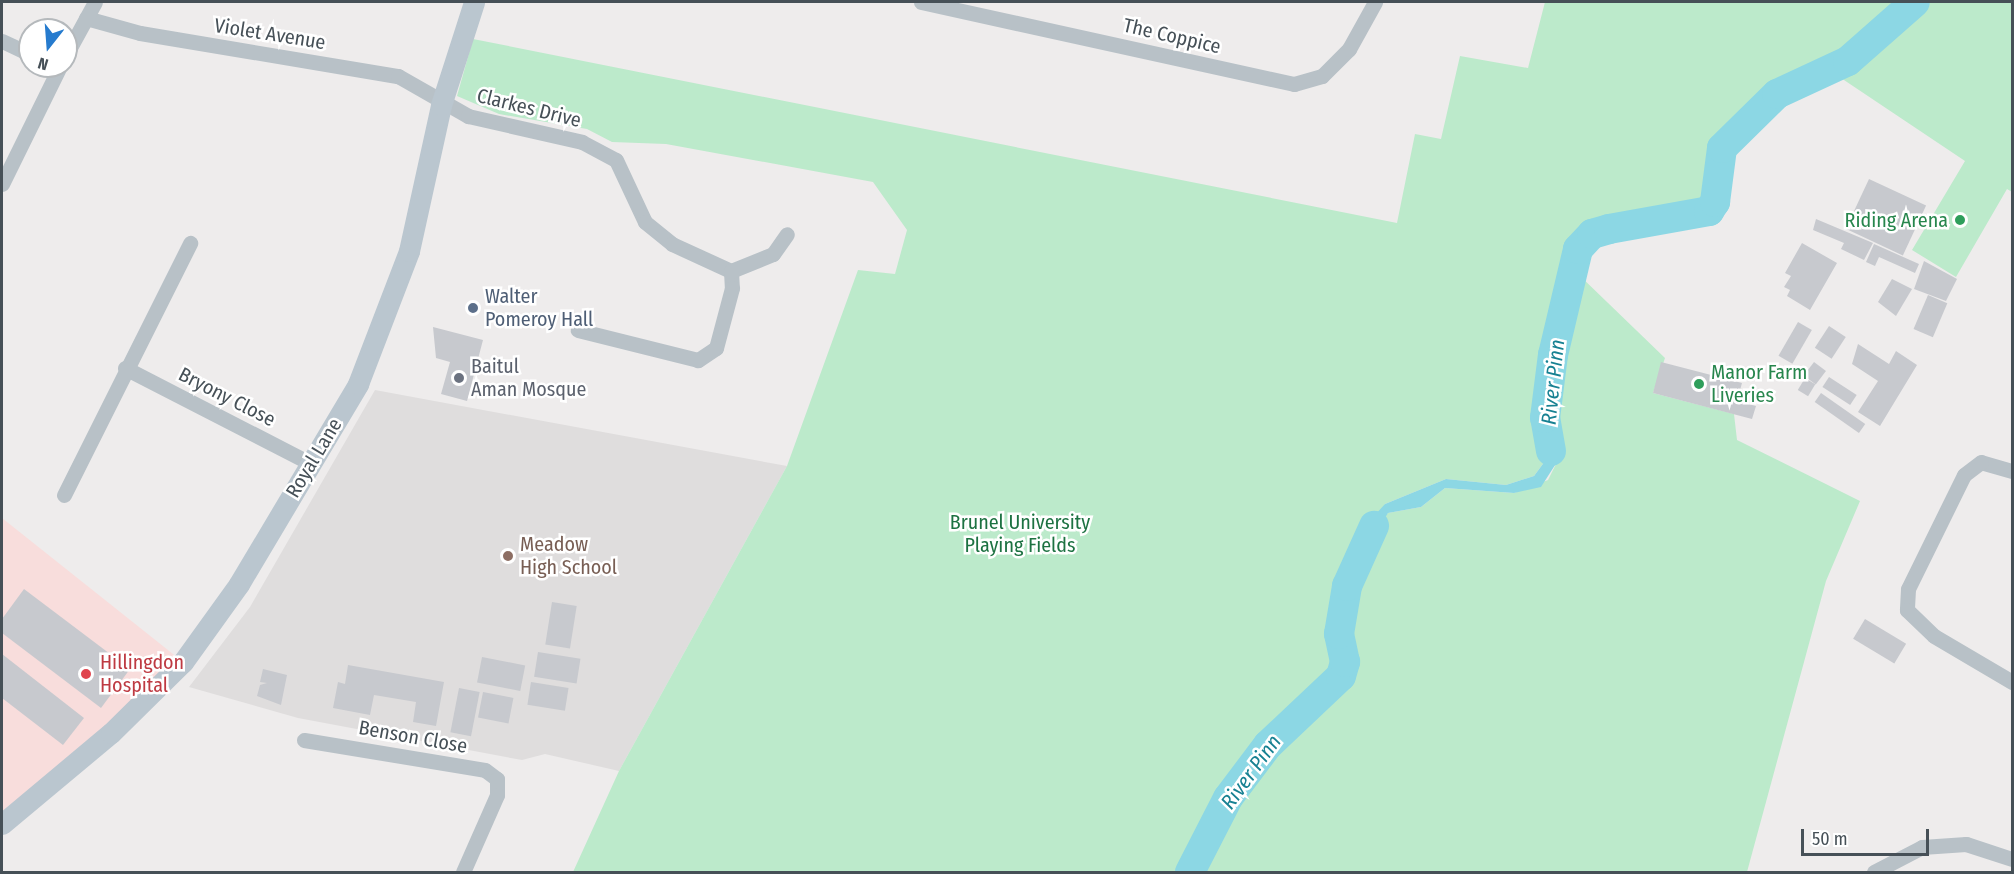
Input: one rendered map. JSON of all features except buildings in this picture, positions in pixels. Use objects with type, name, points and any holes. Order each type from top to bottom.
[{"type":"street","points":[[78,33],[95,2]]},
{"type":"street","name":"Royal Lane","points":[[2,824],[111,733],[183,662],[239,584],[358,384],[396,293],[441,105],[474,2]]},
{"type":"street","name":"The Coppice","points":[[921,2],[1294,84],[1322,76],[1349,49],[1376,2]]},
{"type":"street","name":"Violet Avenue","points":[[86,18],[140,33],[398,76],[441,105]]},
{"type":"street","points":[[2,41],[18,48]]},
{"type":"street","points":[[2,184],[54,78]]},
{"type":"street","name":"Clarkes Drive","points":[[441,105],[582,142],[616,160],[645,222],[672,244],[731,271]]},
{"type":"street","points":[[578,330],[698,360],[716,348],[732,288],[731,271],[773,254],[786,234]]},
{"type":"street","points":[[64,495],[125,368],[190,243]]},
{"type":"street","name":"Bryony Close","points":[[125,368],[310,463]]},
{"type":"street","points":[[2013,471],[1982,462],[1964,475],[1908,589],[1906,610],[1934,636],[2013,682]]},
{"type":"street","name":"Benson Close","points":[[304,740],[485,770],[497,779],[498,795],[464,873]]},
{"type":"street","points":[[1874,873],[1922,847],[1966,844],[2013,859]]},
{"type":"shaded area","name":"Meadow High School","points":[[375,390],[787,466],[619,771],[545,754],[522,760],[298,718],[189,687],[250,607]]},
{"type":"shaded area","name":"Hillingdon Hospital","points":[[2,518],[183,662],[2,824]]},
{"type":"green space","name":"Brunel University Playing Fields","points":[[1545,2],[2012,2],[2012,192],[2007,189],[1956,277],[1912,250],[1965,161],[1832,72],[1779,99],[1727,149],[1723,199],[1711,217],[1596,239],[1582,255],[1578,274],[1665,358],[1653,393],[1734,414],[1737,440],[1860,501],[1826,581],[1747,872],[573,872],[619,771],[787,466],[858,270],[895,274],[907,230],[873,182],[666,144],[612,142],[587,129],[499,114],[457,96],[473,39],[1397,223],[1415,134],[1441,139],[1460,56],[1528,68]],"holes":[[[1548,409],[1557,462],[1548,480],[1514,493],[1445,488],[1421,507],[1388,513],[1374,529],[1385,504],[1446,479],[1506,485],[1534,476],[1548,457]]]},
{"type":"water","points":[[1548,408],[1557,462],[1541,487],[1514,493],[1445,488],[1421,507],[1388,513],[1357,563],[1363,528],[1385,504],[1446,479],[1506,485],[1534,476],[1548,457],[1539,424]]},
{"type":"waterway","name":"River Pinn","points":[[1551,451],[1545,418],[1553,355],[1578,249],[1592,234],[1609,229],[1709,211],[1715,202],[1722,148],[1777,94],[1848,61],[1915,2]]},
{"type":"waterway","name":"River Pinn","points":[[1190,872],[1228,798],[1268,745],[1341,676],[1345,662],[1339,634],[1347,586],[1374,526]]},
{"type":"place","name":"Riding Arena","points":[[1960,220]]},
{"type":"place","name":"Walter Pomeroy Hall","points":[[473,308]]},
{"type":"place","name":"Baitul Aman Mosque","points":[[459,378]]},
{"type":"place","name":"Manor Farm Liveries","points":[[1699,384]]},
{"type":"place","name":"Meadow High School","points":[[508,556]]},
{"type":"place","name":"Hillingdon Hospital","points":[[86,674]]}]
